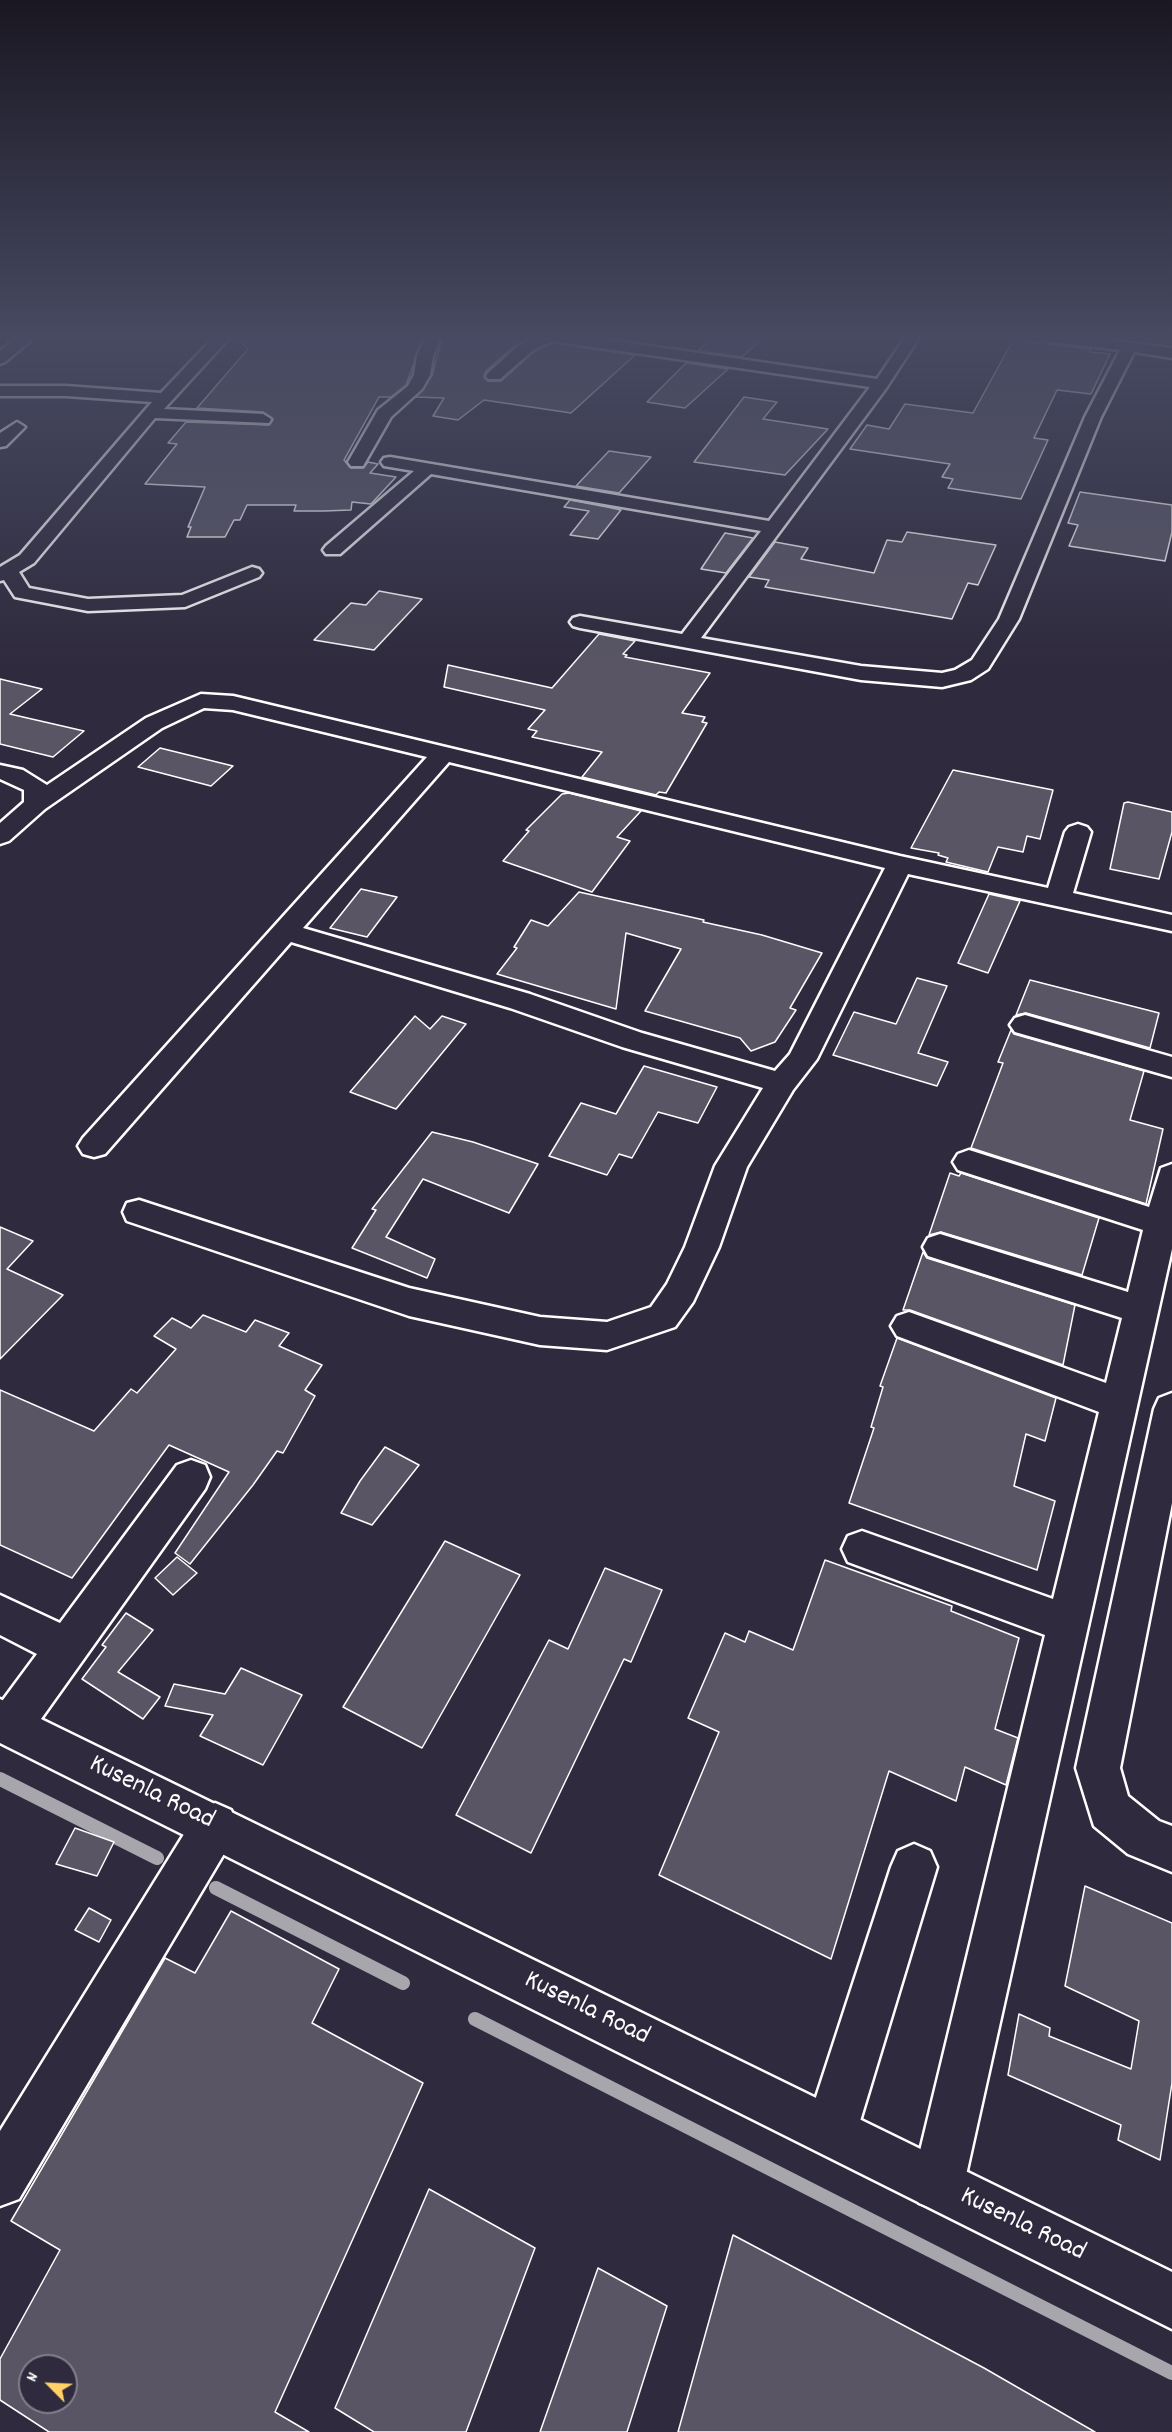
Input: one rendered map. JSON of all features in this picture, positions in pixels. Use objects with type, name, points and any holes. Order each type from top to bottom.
[{"type":"street","points":[[120,449],[27,559],[5,573],[22,593],[88,605],[185,601],[252,573]]},
{"type":"street","points":[[357,462],[364,449]]},
{"type":"street","points":[[688,641],[831,449]]},
{"type":"street","points":[[580,622],[861,673],[942,680],[963,675],[980,664],[1009,619],[1079,449]]},
{"type":"street","points":[[390,462],[773,526]]},
{"type":"street","points":[[333,550],[427,469]]},
{"type":"street","points":[[7,606],[28,594]]},
{"type":"street","points":[[0,836],[36,804],[154,723],[201,701],[233,703],[900,864],[1172,923]]},
{"type":"street","points":[[94,1146],[443,754]]},
{"type":"street","points":[[0,772],[15,775],[36,787],[36,804]]},
{"type":"street","points":[[1058,898],[1078,832]]},
{"type":"street","points":[[139,1212],[410,1302],[540,1331],[607,1335],[663,1317],[681,1292],[702,1247],[731,1166],[782,1083],[802,1059],[900,864]]},
{"type":"street","points":[[285,932],[520,1001],[642,1043],[782,1083]]},
{"type":"street","points":[[1025,1025],[1172,1067]]},
{"type":"street","points":[[969,1162],[1161,1223]]},
{"type":"street","points":[[938,2184],[1172,1176]]},
{"type":"street","points":[[940,1247],[1141,1310]]},
{"type":"street","points":[[909,1326],[1119,1404]]},
{"type":"street","points":[[1172,1409],[1098,1768],[1110,1810],[1144,1838],[1172,1849]]},
{"type":"street","points":[[6,1723],[68,1647],[191,1477]]},
{"type":"street","points":[[862,1549],[1068,1624]]},
{"type":"street","points":[[0,1614],[68,1647]]},
{"type":"street","name":"Kusenla Road","points":[[6,1723],[1172,2301]]},
{"type":"street","points":[[0,2180],[215,1826]]},
{"type":"street","points":[[831,2131],[914,1867]]},
{"type":"building","points":[[173,449],[350,449],[344,460],[351,468],[363,468],[368,462],[378,464],[370,473],[396,477],[371,504],[352,502],[351,510],[294,511],[296,505],[247,505],[240,520],[234,520],[225,537],[187,537],[191,527],[188,527],[205,487],[145,484]]},
{"type":"building","points":[[704,449],[809,449],[785,475],[694,462]]},
{"type":"building","points":[[853,449],[1044,449],[1021,499],[948,488],[953,479],[942,477],[950,464]]},
{"type":"building","points":[[609,451],[651,457],[619,493],[576,486]]},
{"type":"building","points":[[1080,492],[1172,505],[1172,532],[1165,561],[1069,546],[1078,525],[1068,523]]},
{"type":"building","points":[[570,500],[621,510],[598,539],[570,535],[589,511],[564,507]]},
{"type":"building","points":[[907,532],[996,545],[978,585],[968,583],[952,619],[765,587],[769,580],[749,577],[775,542],[808,548],[801,559],[874,573],[887,540],[902,542]]},
{"type":"building","points":[[725,533],[753,538],[726,573],[701,569]]},
{"type":"building","points":[[379,591],[422,599],[374,650],[314,640],[351,603],[366,605]]},
{"type":"building","points":[[599,634],[635,641],[623,654],[627,655],[625,657],[710,673],[682,713],[705,717],[702,722],[707,723],[666,793],[659,792],[656,795],[582,777],[602,752],[532,737],[537,731],[528,729],[545,710],[444,687],[448,665],[552,688]]},
{"type":"building","points":[[0,679],[42,689],[10,714],[84,731],[53,757],[0,744]]},
{"type":"building","points":[[160,748],[233,766],[211,786],[138,767]]},
{"type":"building","points":[[953,770],[1053,790],[1040,839],[1027,836],[1023,852],[998,847],[988,872],[946,862],[948,858],[938,855],[939,853],[911,848]]},
{"type":"building","points":[[569,793],[641,811],[617,837],[630,841],[592,892],[503,861],[529,831],[526,830],[562,794]]},
{"type":"building","points":[[1124,803],[1172,812],[1172,832],[1159,879],[1110,869]]},
{"type":"building","points":[[361,889],[397,897],[367,937],[330,928]]},
{"type":"building","points":[[579,892],[704,920],[703,922],[762,935],[822,953],[790,1008],[796,1010],[775,1042],[751,1051],[740,1038],[645,1011],[681,949],[626,933],[616,1009],[497,974],[517,948],[514,947],[531,920],[548,926]]},
{"type":"building","points":[[989,894],[1020,901],[988,973],[958,963]]},
{"type":"building","points":[[917,978],[947,986],[918,1053],[948,1062],[937,1086],[833,1055],[854,1012],[896,1024]]},
{"type":"building","points":[[1030,980],[1159,1013],[1150,1048],[1026,1013],[1016,1015]]},
{"type":"building","points":[[415,1016],[430,1029],[442,1016],[466,1024],[396,1109],[350,1092]]},
{"type":"building","points":[[1011,1030],[1014,1034],[1144,1071],[1130,1120],[1163,1129],[1146,1204],[971,1148],[1003,1063],[998,1062]]},
{"type":"building","points":[[644,1066],[717,1087],[698,1123],[658,1112],[632,1158],[619,1154],[607,1175],[549,1156],[581,1103],[616,1114]]},
{"type":"building","points":[[432,1132],[473,1142],[538,1164],[509,1213],[423,1179],[386,1237],[435,1259],[427,1278],[352,1248],[376,1210],[372,1209]]},
{"type":"building","points":[[950,1173],[959,1176],[961,1173],[1099,1218],[1082,1275],[941,1232],[929,1235]]},
{"type":"building","points":[[0,1227],[33,1241],[7,1269],[63,1295],[0,1359]]},
{"type":"building","points":[[923,1252],[927,1258],[1075,1305],[1063,1365],[910,1310],[903,1310]]},
{"type":"building","points":[[203,1315],[246,1332],[255,1320],[289,1333],[279,1346],[322,1365],[305,1390],[315,1396],[283,1453],[277,1451],[190,1564],[175,1553],[229,1472],[169,1445],[72,1578],[0,1545],[0,1390],[94,1431],[131,1389],[137,1393],[176,1349],[154,1336],[172,1318],[191,1328]]},
{"type":"building","points":[[897,1338],[1056,1398],[1045,1441],[1026,1434],[1014,1486],[1055,1501],[1037,1570],[849,1503],[874,1428],[871,1427],[883,1387],[880,1386]]},
{"type":"building","points":[[385,1447],[419,1465],[372,1525],[341,1513],[360,1481]]},
{"type":"building","points":[[445,1541],[520,1575],[422,1748],[343,1707]]},
{"type":"building","points":[[177,1557],[197,1573],[173,1595],[155,1578]]},
{"type":"building","points":[[825,1560],[952,1606],[951,1611],[1019,1638],[995,1729],[1018,1738],[1006,1785],[965,1767],[956,1801],[889,1771],[831,1959],[659,1875],[719,1732],[688,1718],[725,1633],[745,1642],[749,1631],[793,1650]]},
{"type":"building","points":[[605,1568],[662,1590],[631,1662],[624,1659],[531,1853],[456,1815],[549,1640],[568,1649]]},
{"type":"building","points":[[126,1613],[153,1630],[118,1672],[160,1697],[143,1719],[82,1679],[106,1647],[102,1645]]},
{"type":"building","points":[[241,1668],[302,1695],[263,1765],[200,1736],[213,1715],[165,1706],[174,1684],[225,1694]]},
{"type":"building","points":[[75,1828],[114,1842],[97,1876],[56,1864]]},
{"type":"building","points":[[1085,1886],[1172,1923],[1172,2083],[1160,2160],[1118,2140],[1121,2125],[1008,2075],[1019,2014],[1050,2028],[1049,2036],[1131,2069],[1139,2021],[1065,1986]]},
{"type":"building","points":[[89,1908],[111,1920],[99,1942],[75,1930]]},
{"type":"building","points":[[231,1911],[339,1969],[312,2023],[423,2083],[275,2412],[309,2432],[49,2432],[21,2414],[78,2414],[78,2354],[18,2354],[18,2412],[0,2400],[0,2359],[60,2250],[11,2221],[165,1958],[195,1973]]},
{"type":"building","points":[[429,2189],[535,2248],[466,2432],[374,2432],[335,2408]]},
{"type":"building","points":[[733,2235],[984,2368],[1095,2432],[678,2432]]},
{"type":"building","points":[[598,2268],[667,2306],[627,2432],[540,2432]]},
{"type":"waterway","points":[[0,1779],[157,1858]]},
{"type":"waterway","points":[[216,1888],[403,1983]]},
{"type":"waterway","points":[[475,2019],[1172,2373]]}]
